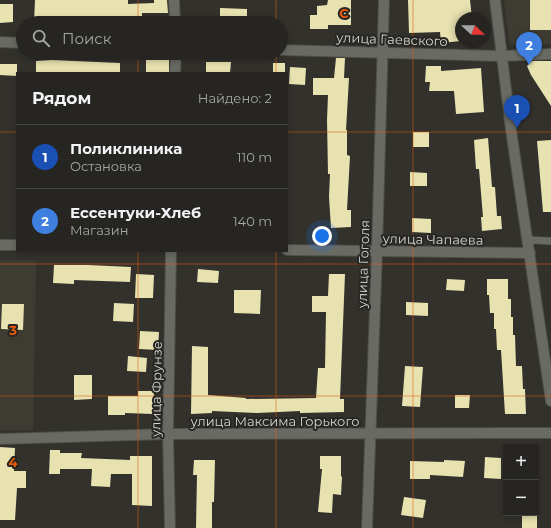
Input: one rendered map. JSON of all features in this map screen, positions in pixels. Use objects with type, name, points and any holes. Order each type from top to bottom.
[{"type":"street","points":[[174,0],[175,16]]},
{"type":"street","name":"улица Гоголя","points":[[366,528],[377,251],[381,52],[384,0]]},
{"type":"street","points":[[495,0],[501,56],[551,401]]},
{"type":"street","points":[[0,42],[16,43]]},
{"type":"street","name":"улица Гаевского","points":[[288,50],[501,56],[551,54]]},
{"type":"street","points":[[176,60],[176,72]]},
{"type":"street","points":[[0,245],[16,245]]},
{"type":"street","name":"улица Чапаева","points":[[288,250],[530,253]]},
{"type":"street","name":"улица Фрунзе","points":[[170,528],[168,434],[171,252]]},
{"type":"street","name":"улица Максима Горького","points":[[0,439],[168,434],[551,433]]},
{"type":"lane","points":[[528,240],[551,240]]},
{"type":"shaded area","points":[[504,0],[551,0],[551,44],[510,45]]},
{"type":"shaded area","points":[[0,260],[36,261],[33,430],[0,430]]},
{"type":"building","points":[[35,0],[128,0],[128,4],[154,3],[154,0],[167,0],[168,13],[142,13],[142,16],[34,16]]},
{"type":"building","points":[[328,0],[351,0],[351,25],[328,25],[328,29],[310,29],[310,15],[317,15],[317,6],[327,5]]},
{"type":"building","points":[[408,0],[470,0],[471,12],[455,12],[455,42],[441,43],[440,32],[409,33]]},
{"type":"building","points":[[530,0],[551,0],[551,30],[530,30]]},
{"type":"building","points":[[0,4],[13,4],[13,22],[0,23]]},
{"type":"building","points":[[220,8],[247,9],[247,16],[220,16]]},
{"type":"building","points":[[336,58],[345,58],[344,78],[349,78],[346,130],[347,155],[350,156],[347,210],[351,210],[351,227],[331,228],[329,197],[330,174],[328,174],[328,95],[313,95],[313,78],[334,78]]},
{"type":"building","points":[[52,60],[120,63],[120,72],[36,72],[36,61]]},
{"type":"building","points":[[146,60],[169,60],[169,72],[146,72]]},
{"type":"building","points":[[532,61],[551,61],[551,106],[531,75],[527,66]]},
{"type":"building","points":[[206,62],[231,62],[230,72],[206,72]]},
{"type":"building","points":[[273,63],[285,63],[285,72],[273,72]]},
{"type":"building","points":[[0,64],[17,64],[16,76],[0,75]]},
{"type":"building","points":[[426,66],[441,66],[441,71],[481,68],[484,112],[456,114],[454,91],[429,91],[430,82],[425,82]]},
{"type":"building","points":[[290,67],[306,68],[305,85],[289,84]]},
{"type":"building","points":[[413,132],[429,132],[429,147],[413,147]]},
{"type":"building","points":[[488,138],[492,187],[495,187],[497,216],[501,216],[502,229],[482,231],[481,217],[483,217],[479,169],[476,169],[474,140]]},
{"type":"building","points":[[551,140],[551,212],[543,212],[537,141]]},
{"type":"building","points":[[410,172],[427,173],[427,186],[410,186]]},
{"type":"building","points":[[412,218],[431,219],[431,233],[412,232]]},
{"type":"building","points":[[54,265],[131,267],[130,282],[74,280],[74,284],[53,283]]},
{"type":"building","points":[[198,269],[219,271],[218,283],[197,282]]},
{"type":"building","points":[[136,274],[154,275],[153,298],[135,298]]},
{"type":"building","points":[[329,274],[345,274],[340,399],[344,399],[344,412],[300,413],[300,411],[257,413],[212,411],[212,413],[191,414],[192,346],[208,347],[208,395],[246,399],[316,398],[318,368],[325,368],[326,312],[312,312],[312,296],[328,296]]},
{"type":"building","points":[[447,279],[465,280],[464,291],[446,290]]},
{"type":"building","points":[[487,279],[508,279],[508,299],[511,299],[513,335],[515,335],[516,366],[522,366],[526,414],[505,414],[501,350],[497,350],[496,329],[494,329],[494,313],[490,313],[489,295],[487,295]]},
{"type":"building","points":[[234,290],[261,290],[260,314],[234,313]]},
{"type":"building","points":[[406,302],[428,303],[428,316],[406,315]]},
{"type":"building","points":[[114,303],[134,304],[133,322],[113,321]]},
{"type":"building","points":[[2,304],[24,304],[23,330],[1,329]]},
{"type":"building","points":[[140,331],[159,332],[158,350],[139,349]]},
{"type":"building","points":[[128,356],[147,358],[146,372],[127,371]]},
{"type":"building","points":[[405,366],[423,367],[420,407],[402,406]]},
{"type":"building","points":[[74,375],[92,375],[92,399],[74,400]]},
{"type":"building","points":[[138,391],[154,391],[153,414],[125,413],[125,415],[108,415],[108,396],[138,396]]},
{"type":"building","points":[[455,395],[470,395],[469,408],[455,408]]},
{"type":"building","points":[[0,447],[15,448],[14,471],[26,471],[26,488],[17,488],[15,520],[0,520]]},
{"type":"building","points":[[50,450],[60,450],[60,453],[82,453],[81,458],[130,460],[130,456],[152,456],[152,506],[132,505],[132,474],[111,474],[110,487],[91,486],[92,469],[60,469],[60,474],[49,474]]},
{"type":"building","points":[[320,456],[341,456],[341,495],[333,494],[332,513],[318,512],[322,469],[320,469]]},
{"type":"building","points":[[485,457],[501,458],[501,479],[484,478]]},
{"type":"building","points":[[194,460],[215,460],[212,528],[196,528],[197,475],[193,475]]},
{"type":"building","points":[[444,460],[465,461],[463,477],[430,475],[430,479],[410,479],[410,461],[444,462]]},
{"type":"building","points":[[404,497],[426,500],[423,518],[401,515]]},
{"type":"building","points":[[522,516],[537,516],[537,528],[522,528]]},
{"type":"place","name":"Ессентуки-Хлеб","points":[[529,65]]},
{"type":"place","name":"Поликлиника","points":[[517,128]]}]
